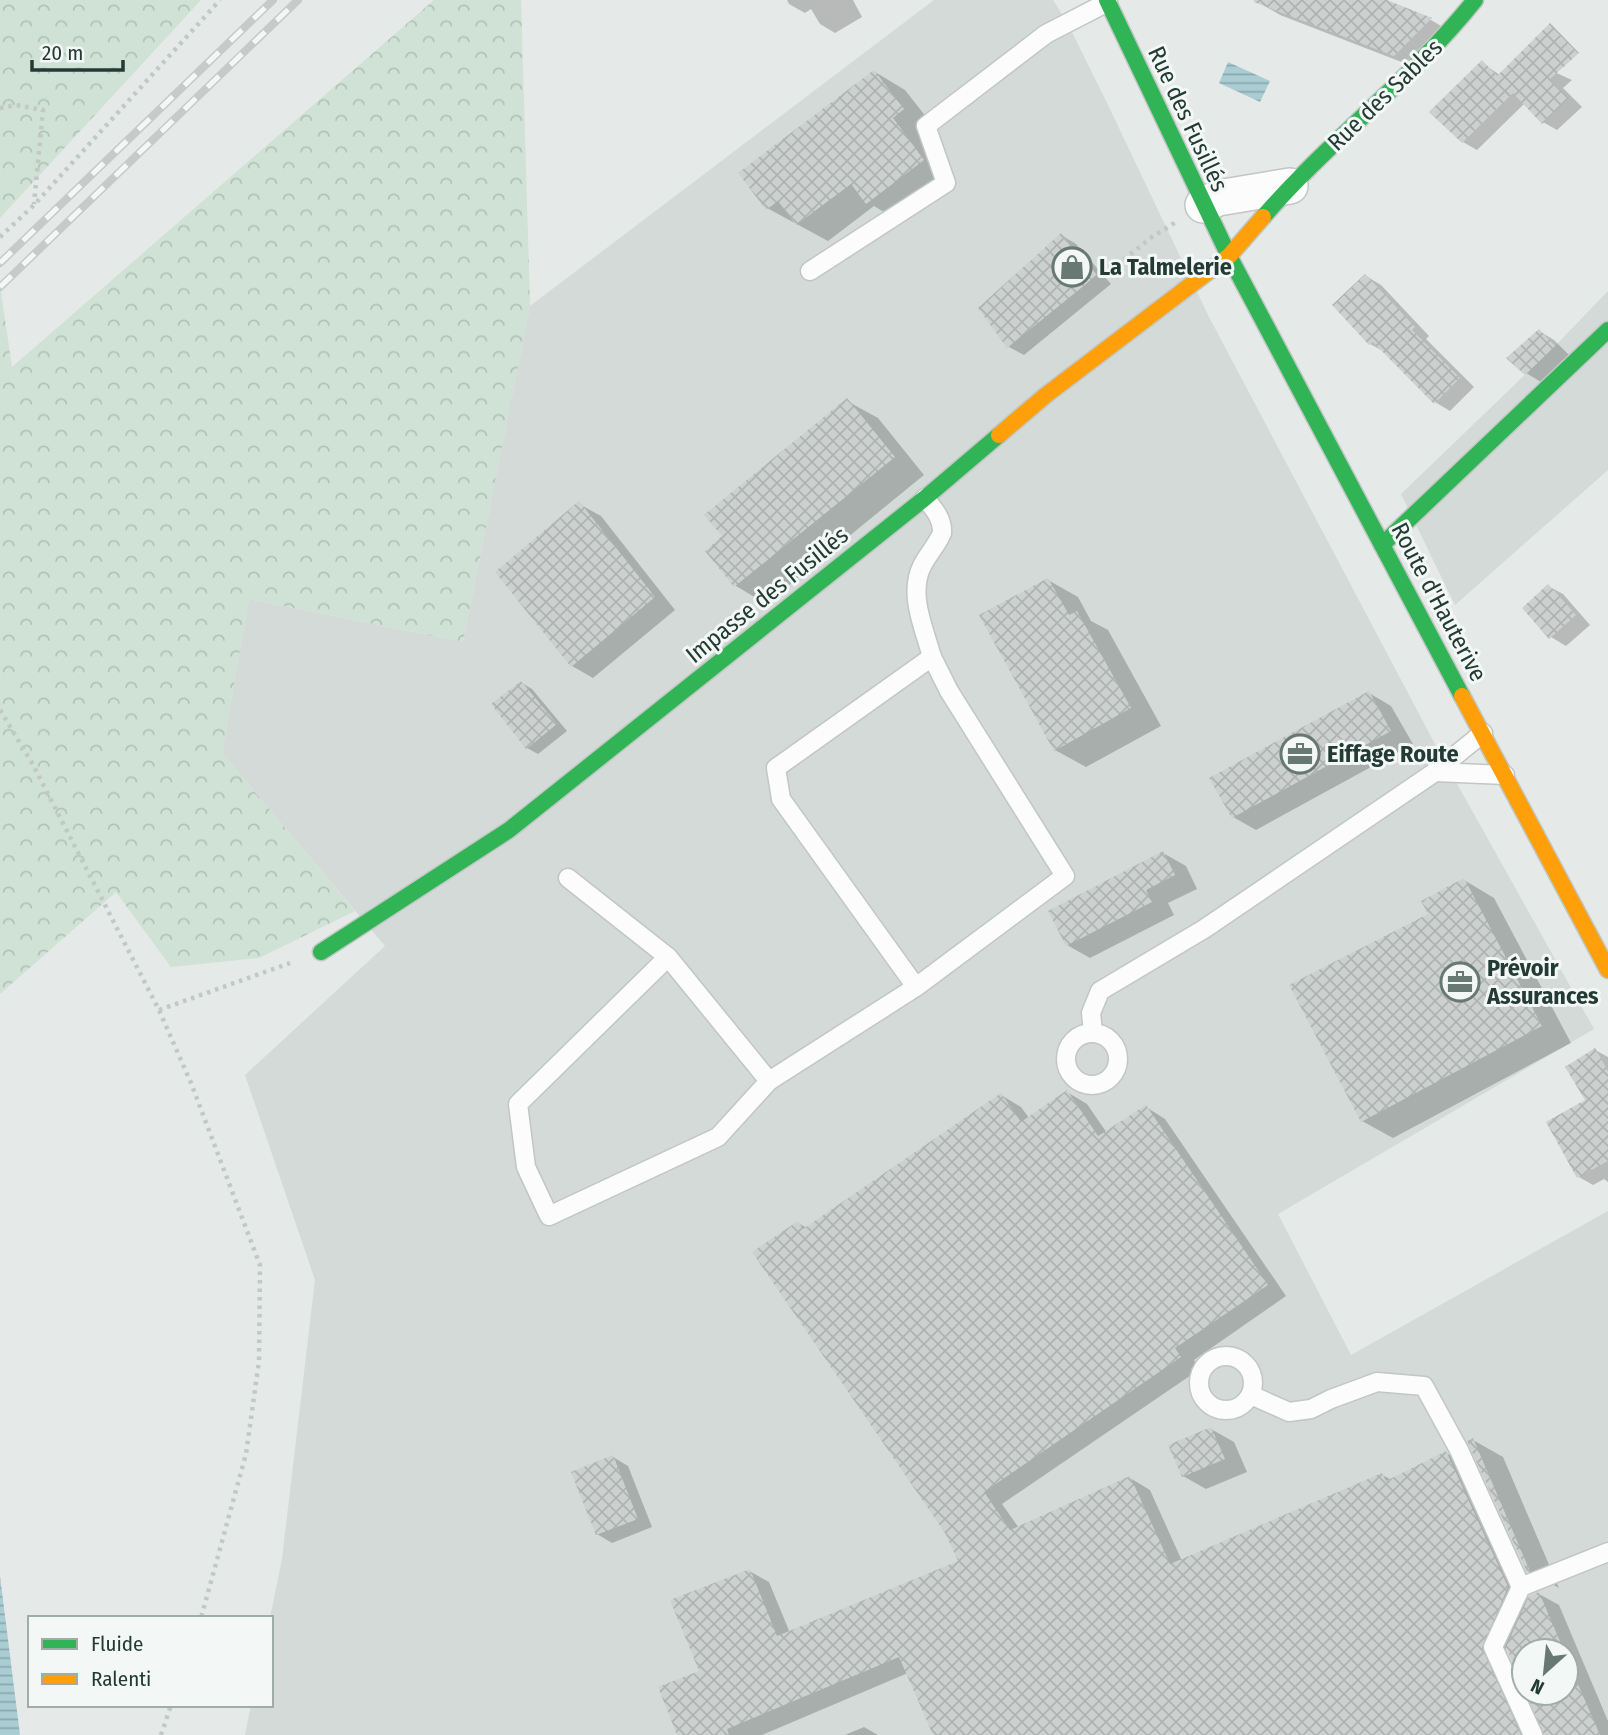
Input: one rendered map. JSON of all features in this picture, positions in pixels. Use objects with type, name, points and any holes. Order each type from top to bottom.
[{"type":"street","name":"Rue des Sables","points":[[1229,256],[1290,186],[1448,34],[1475,0]]},
{"type":"street","name":"Rue des Fusillés","points":[[1108,1],[1229,256]]},
{"type":"street","points":[[1203,205],[1218,198],[1290,186]]},
{"type":"street","name":"Impasse des Fusillés","points":[[321,952],[509,830],[925,498],[1046,395],[1229,256]]},
{"type":"street","name":"Route d'Hauterive","points":[[1229,256],[1608,970]]},
{"type":"street","points":[[1382,545],[1608,330]]},
{"type":"lane","points":[[810,271],[946,183],[926,126],[1046,34],[1108,1]]},
{"type":"lane","points":[[668,957],[518,1104],[526,1167],[549,1216],[718,1137],[769,1081],[916,988],[1065,876],[949,691],[932,657],[916,596],[917,582],[922,567],[943,533],[943,526],[925,498]]},
{"type":"lane","points":[[916,988],[781,799],[776,768],[932,657]]},
{"type":"lane","points":[[1093,1032],[1091,1013],[1100,991],[1204,929],[1435,772],[1483,733]]},
{"type":"lane","points":[[1435,772],[1506,775]]},
{"type":"lane","points":[[568,878],[668,957],[769,1081]]},
{"type":"lane","points":[[1251,1395],[1289,1412],[1311,1409],[1377,1382],[1424,1386],[1459,1450],[1521,1587]]},
{"type":"lane","points":[[1533,1735],[1493,1647],[1521,1587],[1608,1552]]},
{"type":"path","points":[[0,237],[34,205],[220,0]]},
{"type":"path","points":[[0,108],[16,104],[43,110],[34,205]]},
{"type":"path","points":[[1117,265],[1152,237],[1203,205]]},
{"type":"path","points":[[0,710],[32,763],[159,1010],[191,1083],[260,1265],[259,1361],[246,1454],[202,1616]]},
{"type":"path","points":[[159,1010],[321,952]]},
{"type":"path","points":[[161,1735],[170,1707]]},
{"type":"shaded area","points":[[934,0],[1053,0],[1067,22],[1107,103],[1208,315],[1436,746],[1594,1029],[1278,1214],[1351,1355],[1608,1211],[1608,1735],[245,1735],[251,1707],[273,1707],[273,1616],[270,1616],[282,1559],[315,1280],[245,1075],[385,946],[222,753],[249,599],[463,642],[530,306]]},
{"type":"shaded area","points":[[1608,291],[1608,470],[1455,605],[1401,494],[1555,346]]},
{"type":"green space","points":[[0,0],[201,0],[0,218]]},
{"type":"green space","points":[[434,0],[521,0],[530,306],[463,642],[249,599],[222,753],[355,911],[259,958],[171,967],[116,892],[0,994],[0,285],[12,367]]},
{"type":"water","points":[[1228,62],[1270,81],[1260,102],[1219,83]]},
{"type":"water","points":[[0,1576],[20,1735],[0,1735]]},
{"type":"building","points":[[1254,0],[1387,0],[1432,18],[1394,56]]},
{"type":"building","points":[[1550,23],[1579,53],[1550,79],[1569,98],[1542,124],[1513,93],[1462,143],[1429,112],[1482,60],[1497,76]]},
{"type":"building","points":[[874,70],[904,109],[893,118],[924,160],[866,204],[851,184],[796,225],[778,201],[766,210],[738,173]]},
{"type":"building","points":[[1061,233],[1097,275],[1007,348],[978,308]]},
{"type":"building","points":[[1365,274],[1415,327],[1412,330],[1460,378],[1434,404],[1373,342],[1369,345],[1332,305]]},
{"type":"building","points":[[1539,329],[1555,346],[1525,375],[1506,358]]},
{"type":"building","points":[[847,398],[895,457],[734,587],[705,551],[722,536],[704,515]]},
{"type":"building","points":[[579,501],[655,597],[571,667],[495,572]]},
{"type":"building","points":[[1048,578],[1069,615],[1077,611],[1131,708],[1054,751],[979,615]]},
{"type":"building","points":[[1548,584],[1576,615],[1549,639],[1522,608]]},
{"type":"building","points":[[521,681],[557,724],[526,749],[491,704]]},
{"type":"building","name":"Eiffage Route","points":[[1369,691],[1391,731],[1232,818],[1209,778]]},
{"type":"building","points":[[1163,851],[1175,875],[1146,890],[1152,902],[1066,946],[1048,911]]},
{"type":"building","points":[[1464,878],[1542,1026],[1361,1122],[1289,985],[1428,914],[1421,901]]},
{"type":"building","points":[[1595,1048],[1608,1071],[1608,1161],[1577,1178],[1546,1122],[1585,1100],[1565,1067]]},
{"type":"building","points":[[1067,1090],[1098,1136],[1146,1105],[1268,1285],[1175,1348],[1181,1357],[984,1492],[1010,1530],[1130,1476],[1170,1564],[1382,1473],[1386,1481],[1446,1451],[1508,1587],[1482,1648],[1521,1735],[933,1735],[899,1657],[727,1729],[729,1735],[677,1735],[658,1687],[699,1671],[670,1600],[750,1569],[777,1636],[958,1561],[945,1533],[752,1252],[798,1221],[803,1229],[1001,1093],[1021,1122]]},
{"type":"building","points":[[1211,1427],[1225,1459],[1182,1477],[1168,1445]]},
{"type":"building","points":[[1473,1438],[1530,1571],[1527,1572],[1467,1441]]},
{"type":"building","points":[[613,1455],[638,1519],[596,1535],[571,1472]]},
{"type":"building","points":[[1539,1592],[1558,1637],[1511,1637],[1529,1596]]},
{"type":"building","points":[[1510,1638],[1510,1656],[1506,1647]]},
{"type":"building","points":[[1580,1689],[1600,1735],[1544,1735],[1532,1707],[1580,1707]]},
{"type":"railway","points":[[0,263],[273,0]]},
{"type":"railway","points":[[0,287],[298,0]]},
{"type":"traffic: fast","points":[[1107,0],[1229,256],[1462,696]]},
{"type":"traffic: fast","points":[[1263,217],[1425,56],[1475,0]]},
{"type":"traffic: fast","points":[[1382,545],[1608,330]]},
{"type":"traffic: fast","points":[[321,952],[509,830],[925,498],[999,435]]},
{"type":"traffic: slow","points":[[999,435],[1046,395],[1229,256],[1263,217]]},
{"type":"traffic: slow","points":[[1462,696],[1608,970]]},
{"type":"place","name":"La Talmelerie","points":[[1072,267]]},
{"type":"place","name":"Eiffage Route","points":[[1300,754]]},
{"type":"place","name":"Prévoir Assurances","points":[[1460,982]]}]
